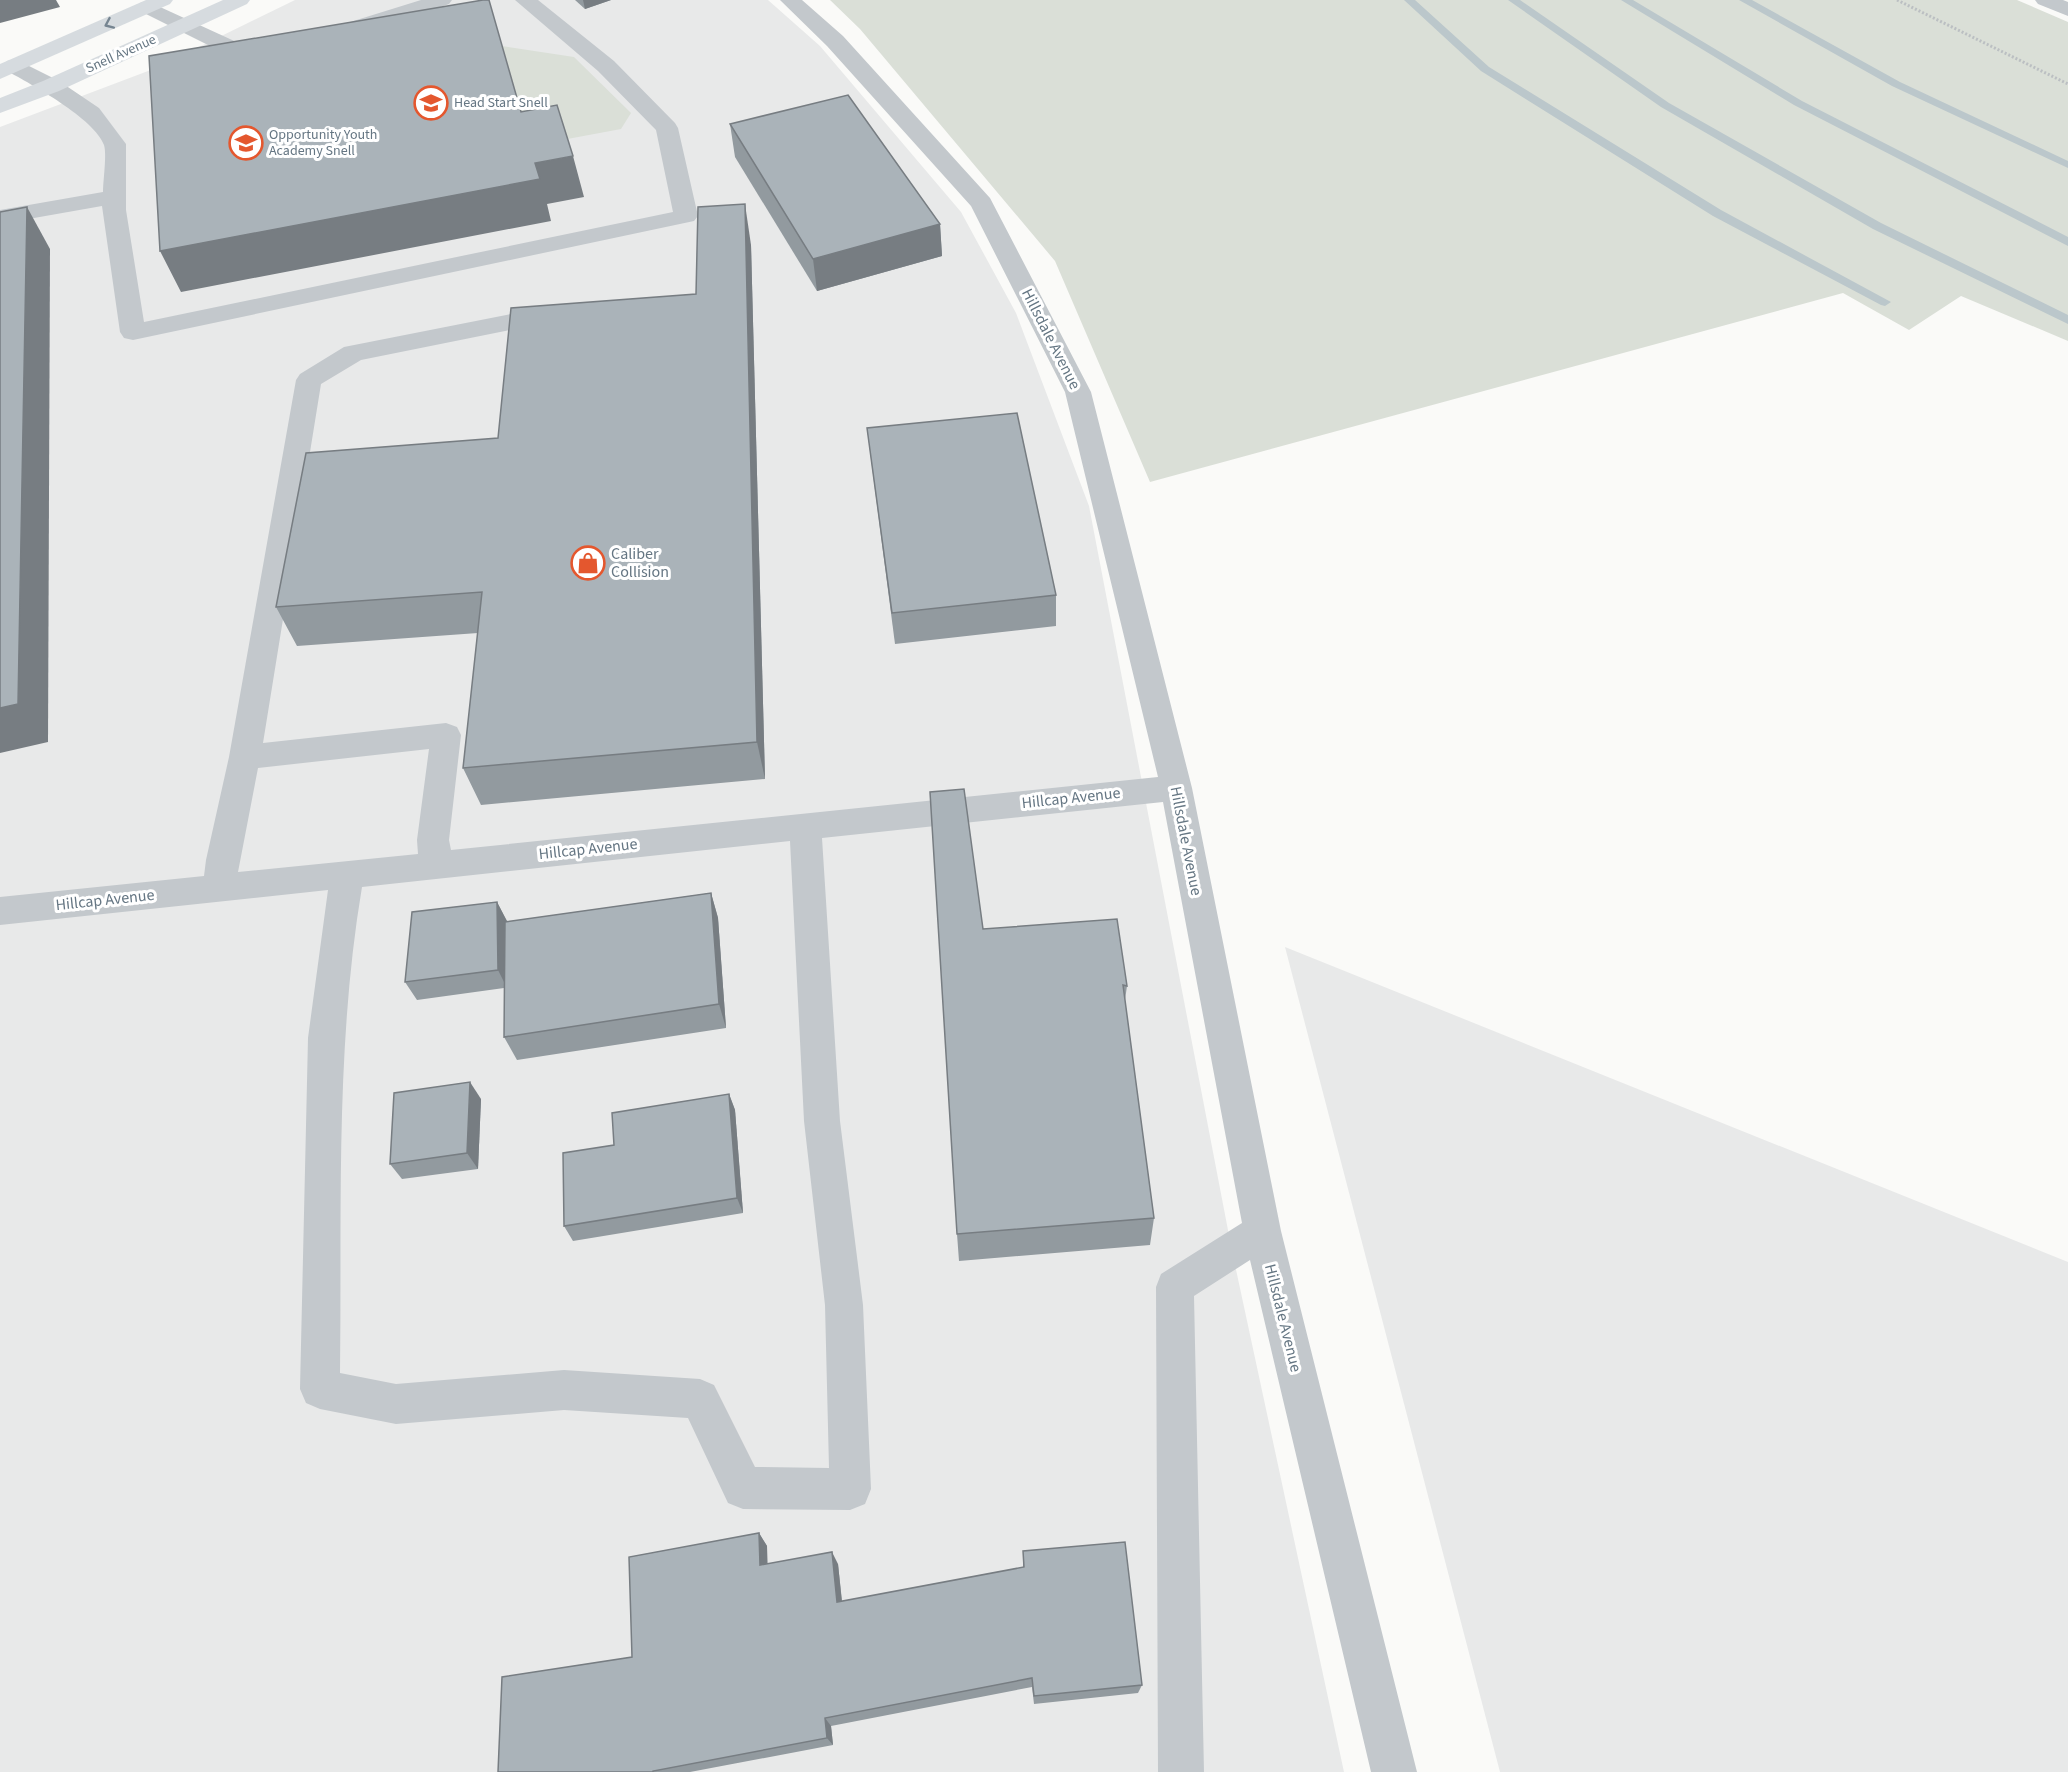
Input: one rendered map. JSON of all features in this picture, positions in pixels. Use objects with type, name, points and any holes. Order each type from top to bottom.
[{"type":"main road","name":"Snell Avenue","points":[[0,106],[51,86],[240,0]]},
{"type":"main road","name":"Snell Avenue","points":[[8,69],[155,3]]},
{"type":"street","points":[[341,33],[442,0]]},
{"type":"street","points":[[8,69],[51,86],[73,104],[91,114],[115,144],[114,210],[133,332],[686,216],[667,128],[606,66],[525,0]]},
{"type":"street","name":"Hillsdale Avenue","points":[[790,0],[835,40],[982,203],[1078,392],[1176,788],[1262,1231],[1394,1772]]},
{"type":"street","points":[[2045,0],[2068,10]]},
{"type":"street","points":[[155,3],[185,25],[240,52],[285,48]]},
{"type":"street","points":[[0,218],[114,197]]},
{"type":"street","points":[[220,888],[222,860],[244,757],[309,380],[353,353],[541,315]]},
{"type":"street","points":[[244,757],[446,735],[433,840],[436,866]]},
{"type":"street","name":"Hillcap Avenue","points":[[0,911],[1176,788]]},
{"type":"street","points":[[347,875],[338,928],[326,1038],[320,1389],[396,1404],[564,1390],[700,1399],[743,1488],[850,1488],[844,1305],[822,1121],[805,826]]},
{"type":"street","points":[[1181,1772],[1175,1287],[1262,1231]]},
{"type":"path","points":[[1897,0],[2068,84]]},
{"type":"shaded area","points":[[295,0],[768,0],[820,46],[961,212],[1016,313],[1089,506],[1232,1251],[1344,1772],[0,1772],[0,127],[156,68]]},
{"type":"shaded area","points":[[830,0],[2017,0],[2068,22],[2068,341],[1961,296],[1909,330],[1843,293],[1150,482],[1055,261],[860,29]]},
{"type":"shaded area","points":[[502,46],[574,57],[631,113],[621,129],[530,146]]},
{"type":"shaded area","points":[[1285,947],[2068,1262],[2068,1772],[1500,1772]]},
{"type":"building","points":[[489,0],[521,112],[557,105],[573,156],[535,163],[540,179],[160,251],[149,56]]},
{"type":"building","points":[[848,95],[940,224],[813,259],[730,124]]},
{"type":"building","name":"Caliber Collision","points":[[745,204],[757,742],[463,768],[482,592],[276,607],[306,453],[498,438],[511,308],[696,294],[698,207]]},
{"type":"building","points":[[27,207],[18,704],[0,708],[0,212]]},
{"type":"building","points":[[1017,413],[1056,595],[892,613],[867,428]]},
{"type":"building","points":[[964,789],[983,929],[1117,919],[1127,986],[1123,985],[1154,1218],[957,1234],[930,792]]},
{"type":"building","points":[[711,893],[719,1004],[504,1037],[505,922]]},
{"type":"building","points":[[497,902],[498,970],[405,982],[412,912]]},
{"type":"building","points":[[470,1082],[467,1153],[390,1164],[394,1093]]},
{"type":"building","points":[[729,1094],[737,1198],[564,1226],[563,1153],[614,1145],[612,1113]]},
{"type":"building","points":[[759,1533],[760,1565],[832,1552],[837,1602],[1024,1567],[1023,1551],[1125,1542],[1142,1685],[1034,1696],[1032,1678],[825,1718],[827,1738],[653,1772],[498,1772],[502,1677],[632,1657],[629,1557]]},
{"type":"waterway","points":[[1409,0],[1485,69],[1717,213],[1885,302]]},
{"type":"waterway","points":[[1513,0],[1665,105],[1877,226],[2068,320]]},
{"type":"waterway","points":[[1626,0],[1798,103],[2068,242]]},
{"type":"waterway","points":[[1744,0],[1896,84],[2068,165]]},
{"type":"place","name":"Head Start Snell","points":[[431,103]]},
{"type":"place","name":"Opportunity Youth Academy Snell","points":[[246,143]]},
{"type":"place","name":"Caliber Collision","points":[[588,563]]}]
